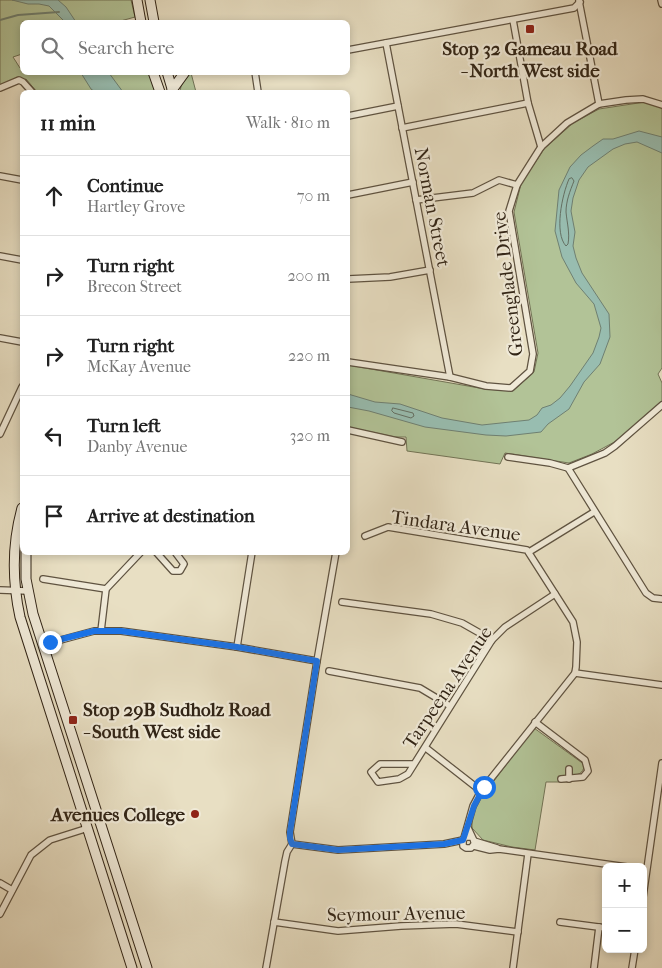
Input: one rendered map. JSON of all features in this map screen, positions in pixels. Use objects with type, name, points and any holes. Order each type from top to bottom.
[{"type":"main road","points":[[150,4],[154,20]]},
{"type":"main road","points":[[138,5],[141,20]]},
{"type":"main road","points":[[154,75],[159,90]]},
{"type":"main road","points":[[168,75],[173,90]]},
{"type":"main road","points":[[174,90],[182,75]]},
{"type":"main road","points":[[20,519],[15,547],[16,591],[20,617],[132,968]]},
{"type":"main road","points":[[26,555],[28,591],[42,645],[146,968]]},
{"type":"main road","points":[[29,645],[42,645]]},
{"type":"main road","points":[[71,778],[84,774]]},
{"type":"street","points":[[350,50],[574,8],[579,1]]},
{"type":"street","points":[[579,1],[599,104]]},
{"type":"street","points":[[513,20],[528,103],[541,147]]},
{"type":"street","name":"Norman Street","points":[[386,43],[450,377]]},
{"type":"street","points":[[255,75],[258,90]]},
{"type":"street","points":[[0,88],[19,80],[30,90]]},
{"type":"street","name":"Greenglade Drive","points":[[350,362],[450,377],[486,386],[512,388],[530,371],[533,354],[509,211],[517,184],[541,147],[567,123],[599,104],[643,99],[662,106]]},
{"type":"street","points":[[402,128],[528,103]]},
{"type":"street","points":[[350,116],[398,106]]},
{"type":"street","points":[[0,176],[20,180]]},
{"type":"street","points":[[416,200],[473,193],[499,180],[517,184]]},
{"type":"street","points":[[350,195],[412,182]]},
{"type":"street","points":[[0,256],[20,260]]},
{"type":"street","points":[[350,279],[390,277],[430,270]]},
{"type":"street","points":[[0,338],[20,342]]},
{"type":"street","points":[[0,434],[2,423],[20,391]]},
{"type":"street","points":[[508,457],[550,463],[568,468],[605,453],[662,406]]},
{"type":"street","points":[[350,430],[402,442]]},
{"type":"street","points":[[568,468],[646,593],[653,598],[662,599]]},
{"type":"street","points":[[529,552],[594,512]]},
{"type":"street","name":"Tindara Avenue","points":[[365,536],[388,527],[527,550],[570,616],[575,629],[577,651],[575,673]]},
{"type":"street","points":[[101,631],[106,589],[138,555]]},
{"type":"street","points":[[159,555],[173,570],[180,571],[184,564],[177,555]]},
{"type":"street","points":[[237,647],[252,555]]},
{"type":"street","points":[[292,844],[290,832],[335,555]]},
{"type":"street","points":[[43,579],[106,589]]},
{"type":"street","points":[[0,590],[28,591]]},
{"type":"street","name":"Tarpeena Avenue","points":[[414,764],[380,764],[371,772],[378,782],[399,780],[408,774],[492,640],[505,627],[555,594]]},
{"type":"street","points":[[342,602],[432,614],[462,623],[492,640]]},
{"type":"street","points":[[42,645],[84,633],[121,631],[237,647],[317,661]]},
{"type":"street","points":[[329,671],[420,688],[450,706]]},
{"type":"street","points":[[467,826],[473,841],[469,849],[464,841],[467,826],[481,791],[575,673],[662,685]]},
{"type":"street","points":[[535,722],[585,760],[588,771],[583,777],[561,779]]},
{"type":"street","points":[[426,748],[481,791]]},
{"type":"street","points":[[647,863],[662,763]]},
{"type":"street","points":[[568,779],[569,768]]},
{"type":"street","points":[[0,914],[27,861],[43,844],[55,837],[88,828]]},
{"type":"street","points":[[292,844],[338,850],[473,841],[490,850],[499,849],[602,864]]},
{"type":"street","points":[[266,968],[285,861],[287,852],[292,844]]},
{"type":"street","points":[[513,968],[528,854]]},
{"type":"street","points":[[0,883],[12,890]]},
{"type":"street","name":"Seymour Avenue","points":[[274,922],[338,931],[456,924],[518,932]]},
{"type":"street","points":[[560,922],[602,928]]},
{"type":"street","points":[[594,968],[598,927]]},
{"type":"street","points":[[632,968],[634,953]]},
{"type":"green space","points":[[0,0],[131,0],[135,17],[124,20],[20,20],[20,55],[13,57],[20,68],[20,75],[151,75],[155,90],[35,90],[26,79],[0,89]]},
{"type":"green space","points":[[187,75],[192,75],[195,90],[180,90],[184,78]]},
{"type":"green space","points":[[645,102],[662,108],[662,368],[658,374],[662,383],[662,401],[620,439],[592,454],[569,463],[505,453],[500,464],[407,451],[406,437],[395,437],[350,427],[350,365],[485,389],[513,391],[534,372],[538,353],[514,212],[521,184],[544,149],[573,123],[599,109]]},
{"type":"green space","points":[[534,728],[585,765],[584,768],[580,773],[571,775],[570,782],[546,782],[535,850],[483,840],[472,828],[472,817],[478,802]]},
{"type":"water","points":[[12,0],[58,0],[66,7],[75,20],[63,20],[49,6]]},
{"type":"water","points":[[82,75],[110,75],[122,90],[92,90]]},
{"type":"water","points":[[639,131],[662,137],[662,153],[637,142],[625,144],[613,149],[588,167],[579,180],[571,211],[575,232],[573,246],[582,273],[609,314],[610,337],[600,364],[584,382],[569,409],[548,424],[541,432],[506,436],[425,427],[350,407],[350,395],[375,402],[400,404],[442,418],[482,425],[529,420],[537,415],[542,408],[551,405],[560,398],[593,353],[601,328],[594,304],[576,283],[562,257],[555,231],[559,190],[570,167],[581,155],[603,139],[613,139]]},
{"type":"waterway","points":[[0,20],[18,15],[59,12]]},
{"type":"place","name":"Stop 32 Gameau Road - North West side","points":[[530,29]]},
{"type":"place","name":"Stop 29B Sudholz Road - South West side","points":[[73,720]]},
{"type":"place","name":"Avenues College","points":[[195,814]]},
{"type":"route","points":[[50,642],[94,631],[121,631],[237,647],[317,661],[290,832],[292,844],[338,850],[444,844],[463,840],[475,801],[484,787]]}]
